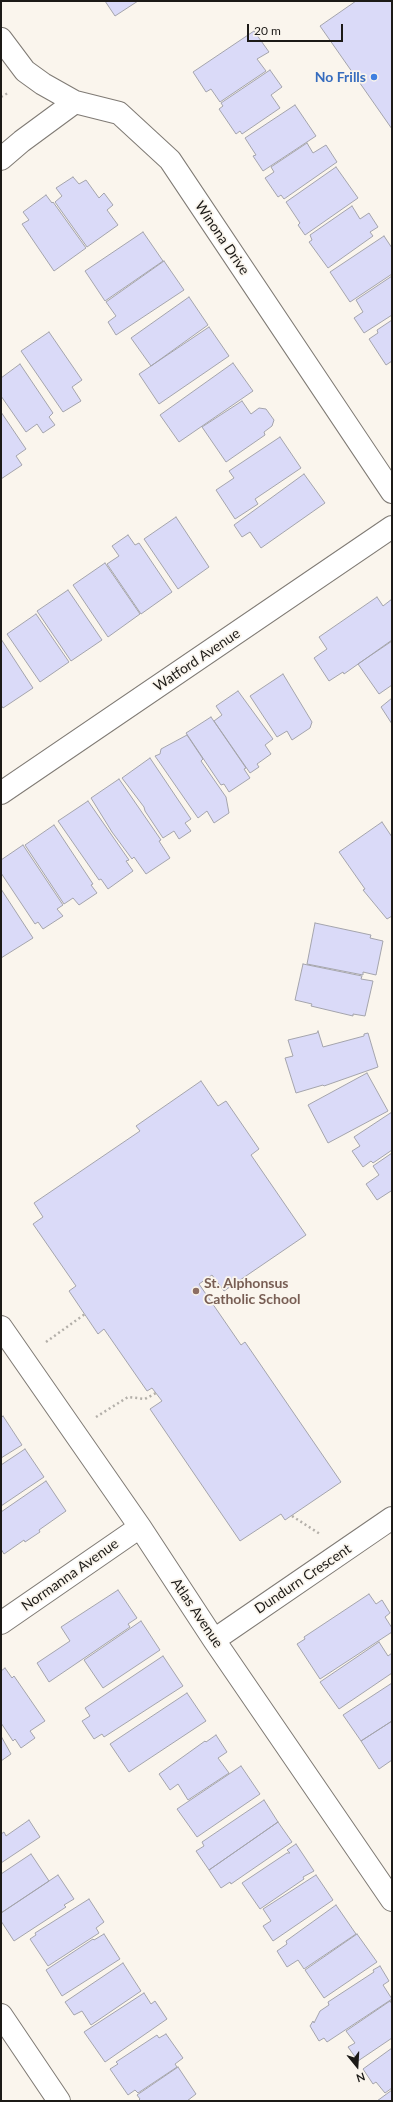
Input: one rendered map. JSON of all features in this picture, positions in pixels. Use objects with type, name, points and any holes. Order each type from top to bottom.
[{"type":"street","name":"Winona Drive","points":[[1,39],[25,72],[75,102],[119,113],[170,160],[392,492]]},
{"type":"street","points":[[1,159],[22,141],[75,102]]},
{"type":"street","name":"Watford Avenue","points":[[1,793],[392,527]]},
{"type":"street","name":"Atlas Avenue","points":[[1,1327],[140,1527],[214,1640],[392,1900]]},
{"type":"street","name":"Dundurn Crescent","points":[[214,1640],[392,1518]]},
{"type":"street","name":"Normanna Avenue","points":[[1,1623],[140,1527]]},
{"type":"street","points":[[1,2015],[59,2101]]},
{"type":"path","points":[[44,1343],[84,1314]]},
{"type":"path","points":[[94,1418],[128,1397],[145,1399],[156,1392]]},
{"type":"path","points":[[292,1516],[326,1538]]},
{"type":"building","points":[[105,1],[138,1],[115,16]]},
{"type":"building","name":"No Frills","points":[[356,1],[392,1],[392,129],[320,26]]},
{"type":"building","points":[[254,31],[269,52],[257,59],[266,71],[220,102],[211,89],[206,92],[193,72]]},
{"type":"building","points":[[270,70],[282,87],[271,95],[280,108],[242,134],[240,131],[236,134],[219,109],[223,106],[221,103]]},
{"type":"building","points":[[295,105],[316,136],[263,171],[253,156],[256,155],[245,138]]},
{"type":"building","points":[[307,143],[313,153],[326,145],[337,162],[284,199],[281,195],[278,197],[265,178],[274,172],[271,167]]},
{"type":"building","points":[[336,167],[358,198],[305,235],[298,225],[300,223],[286,202]]},
{"type":"building","points":[[73,177],[79,184],[86,180],[99,198],[104,193],[113,205],[107,210],[118,225],[87,247],[55,202],[62,196],[56,188]]},
{"type":"building","points":[[46,195],[52,203],[53,202],[86,248],[54,271],[22,224],[29,220],[23,212]]},
{"type":"building","points":[[352,206],[360,219],[369,213],[378,227],[370,232],[373,236],[328,268],[309,242],[312,240],[310,235]]},
{"type":"building","points":[[143,232],[163,261],[105,301],[85,271]]},
{"type":"building","points":[[384,236],[392,248],[392,274],[350,302],[330,272]]},
{"type":"building","points":[[164,261],[184,290],[116,335],[108,322],[116,316],[106,302]]},
{"type":"building","points":[[392,276],[392,315],[364,333],[354,318],[363,312],[356,300]]},
{"type":"building","points":[[189,297],[208,325],[151,366],[131,338]]},
{"type":"building","points":[[392,320],[392,361],[386,365],[369,339],[378,333],[377,330]]},
{"type":"building","points":[[209,327],[229,356],[159,404],[139,374]]},
{"type":"building","points":[[49,332],[82,380],[72,387],[81,401],[63,412],[21,351]]},
{"type":"building","points":[[233,363],[253,391],[179,442],[160,415]]},
{"type":"building","points":[[20,364],[53,413],[49,417],[55,425],[43,433],[37,424],[26,432],[1,396],[1,378]]},
{"type":"building","points":[[242,401],[251,414],[259,408],[266,409],[274,420],[272,426],[264,432],[265,435],[226,462],[202,427]]},
{"type":"building","points":[[1,412],[26,449],[16,456],[22,465],[1,479]]},
{"type":"building","points":[[280,437],[301,468],[255,499],[258,504],[235,519],[216,490],[234,478],[229,471]]},
{"type":"building","points":[[304,474],[325,503],[261,548],[250,532],[242,537],[234,525]]},
{"type":"building","points":[[176,517],[209,567],[178,589],[144,539]]},
{"type":"building","points":[[128,535],[135,545],[139,543],[172,592],[141,614],[107,564],[119,556],[112,546]]},
{"type":"building","points":[[105,563],[140,614],[108,637],[73,585]]},
{"type":"building","points":[[68,590],[102,640],[71,661],[37,611]]},
{"type":"building","points":[[377,597],[383,606],[392,599],[392,640],[344,674],[343,672],[329,681],[314,658],[327,649],[319,637]]},
{"type":"building","points":[[36,614],[69,662],[40,682],[7,634]]},
{"type":"building","points":[[1,639],[33,688],[3,708],[1,705]]},
{"type":"building","points":[[392,641],[392,685],[379,694],[358,664]]},
{"type":"building","points":[[283,674],[312,722],[310,728],[292,740],[287,731],[277,737],[250,696]]},
{"type":"building","points":[[238,691],[273,739],[265,745],[271,754],[257,764],[259,767],[250,773],[214,721],[222,715],[216,706]]},
{"type":"building","points":[[392,698],[392,724],[381,707]]},
{"type":"building","points":[[211,717],[246,768],[244,769],[250,778],[229,792],[224,784],[221,785],[186,733]]},
{"type":"building","points":[[187,735],[203,759],[201,761],[226,797],[229,813],[214,823],[207,811],[198,818],[155,756],[160,754],[161,749]]},
{"type":"building","points":[[150,758],[191,819],[185,823],[191,831],[179,839],[174,831],[163,838],[145,811],[144,807],[122,778]]},
{"type":"building","points":[[119,779],[161,840],[159,841],[170,858],[146,874],[134,857],[132,859],[112,832],[91,798]]},
{"type":"building","points":[[88,801],[129,860],[126,861],[133,871],[108,889],[101,879],[99,880],[58,821]]},
{"type":"building","points":[[382,822],[392,837],[392,916],[387,919],[363,890],[365,889],[339,852]]},
{"type":"building","points":[[54,825],[93,884],[91,885],[97,893],[79,905],[73,898],[64,904],[25,845]]},
{"type":"building","points":[[23,845],[63,905],[57,909],[63,916],[43,929],[38,922],[35,924],[1,873],[1,860]]},
{"type":"building","points":[[1,889],[33,938],[1,958]]},
{"type":"building","points":[[315,923],[371,935],[370,938],[383,941],[376,975],[363,972],[363,975],[307,964]]},
{"type":"building","points":[[303,964],[362,976],[361,979],[373,981],[365,1016],[353,1014],[353,1016],[311,1006],[312,1004],[295,1000]]},
{"type":"building","points":[[318,1031],[323,1047],[364,1036],[364,1034],[368,1033],[378,1067],[324,1086],[323,1085],[296,1093],[285,1058],[293,1056],[288,1040],[317,1033]]},
{"type":"building","points":[[367,1073],[388,1111],[328,1143],[308,1105]]},
{"type":"building","points":[[201,1081],[218,1106],[226,1101],[259,1149],[251,1155],[306,1235],[224,1291],[212,1275],[199,1284],[241,1345],[245,1342],[341,1482],[285,1520],[281,1514],[240,1541],[150,1409],[162,1401],[152,1388],[147,1391],[104,1329],[98,1334],[69,1291],[76,1286],[33,1224],[43,1217],[34,1203],[140,1131],[136,1126]]},
{"type":"building","points":[[392,1112],[392,1150],[373,1163],[371,1161],[363,1167],[352,1151],[360,1146],[354,1137]]},
{"type":"building","points":[[392,1153],[392,1192],[391,1191],[377,1200],[366,1184],[379,1175],[373,1166]]},
{"type":"building","points":[[3,1416],[22,1445],[1,1458],[1,1418]]},
{"type":"building","points":[[25,1449],[44,1477],[1,1506],[1,1465]]},
{"type":"building","points":[[46,1481],[66,1511],[39,1530],[40,1532],[25,1542],[24,1540],[4,1554],[1,1549],[1,1512]]},
{"type":"building","points":[[118,1590],[137,1618],[128,1624],[130,1627],[49,1682],[37,1663],[70,1641],[61,1627]]},
{"type":"building","points":[[369,1594],[376,1604],[382,1600],[390,1613],[385,1617],[392,1628],[392,1632],[320,1679],[297,1644],[305,1639],[304,1637]]},
{"type":"building","points":[[141,1621],[160,1650],[103,1688],[84,1660]]},
{"type":"building","points":[[379,1642],[388,1656],[392,1653],[392,1673],[339,1709],[320,1682]]},
{"type":"building","points":[[163,1656],[183,1686],[104,1737],[102,1734],[94,1739],[82,1721],[90,1716],[85,1708]]},
{"type":"building","points":[[5,1668],[12,1678],[14,1676],[45,1721],[30,1731],[35,1738],[21,1748],[15,1739],[13,1741],[1,1723],[1,1671]]},
{"type":"building","points":[[392,1683],[392,1721],[361,1741],[343,1715]]},
{"type":"building","points":[[187,1693],[206,1721],[129,1772],[110,1744]]},
{"type":"building","points":[[392,1721],[392,1760],[379,1769],[361,1741]]},
{"type":"building","points":[[216,1735],[227,1752],[218,1758],[229,1773],[188,1800],[178,1784],[170,1790],[159,1774],[205,1741],[206,1742]]},
{"type":"building","points":[[1,1736],[11,1754],[1,1761]]},
{"type":"building","points":[[241,1766],[260,1794],[197,1837],[177,1809]]},
{"type":"building","points":[[264,1800],[278,1822],[209,1870],[196,1851],[204,1846],[202,1842]]},
{"type":"building","points":[[29,1820],[40,1837],[1,1863],[1,1834],[4,1832],[6,1836]]},
{"type":"building","points":[[278,1822],[292,1842],[231,1884],[230,1882],[221,1888],[209,1870]]},
{"type":"building","points":[[296,1844],[314,1871],[303,1877],[304,1879],[260,1909],[242,1883],[287,1853],[290,1853],[287,1850]]},
{"type":"building","points":[[31,1854],[49,1881],[1,1913],[1,1874]]},
{"type":"building","points":[[58,1875],[74,1899],[64,1905],[66,1907],[14,1941],[1,1921],[1,1913]]},
{"type":"building","points":[[316,1875],[333,1900],[273,1941],[263,1926],[271,1921],[263,1909]]},
{"type":"building","points":[[89,1899],[104,1922],[96,1928],[99,1933],[48,1966],[30,1939],[36,1935],[35,1933]]},
{"type":"building","points":[[336,1905],[356,1934],[304,1969],[298,1960],[287,1967],[277,1951],[287,1944],[286,1941]]},
{"type":"building","points":[[104,1934],[120,1959],[62,1996],[46,1970],[93,1939],[94,1940]]},
{"type":"building","points":[[357,1934],[377,1962],[324,1998],[305,1970]]},
{"type":"building","points":[[123,1963],[141,1991],[91,2025],[82,2011],[74,2015],[65,2002]]},
{"type":"building","points":[[380,1966],[389,1981],[383,1985],[392,1999],[327,2042],[324,2038],[319,2041],[310,2026],[313,2021],[314,2023],[320,2011],[329,2005],[328,2002],[374,1972],[373,1970]]},
{"type":"building","points":[[144,1993],[151,2004],[155,2001],[167,2019],[105,2062],[84,2032]]},
{"type":"building","points":[[390,2001],[392,2004],[392,2038],[358,2061],[348,2047],[355,2043],[346,2031]]},
{"type":"building","points":[[166,2034],[183,2058],[175,2064],[177,2067],[138,2093],[135,2090],[128,2095],[110,2069],[118,2064],[116,2062],[157,2035],[159,2038]]},
{"type":"building","points":[[392,2048],[392,2088],[385,2093],[376,2082],[373,2084],[363,2069]]},
{"type":"building","points":[[178,2067],[196,2094],[187,2101],[138,2101],[140,2099],[137,2095]]},
{"type":"building","points":[[392,2090],[392,2101],[377,2101]]},
{"type":"place","name":"No Frills","points":[[374,77]]},
{"type":"place","name":"St. Alphonsus Catholic School","points":[[196,1291]]}]
